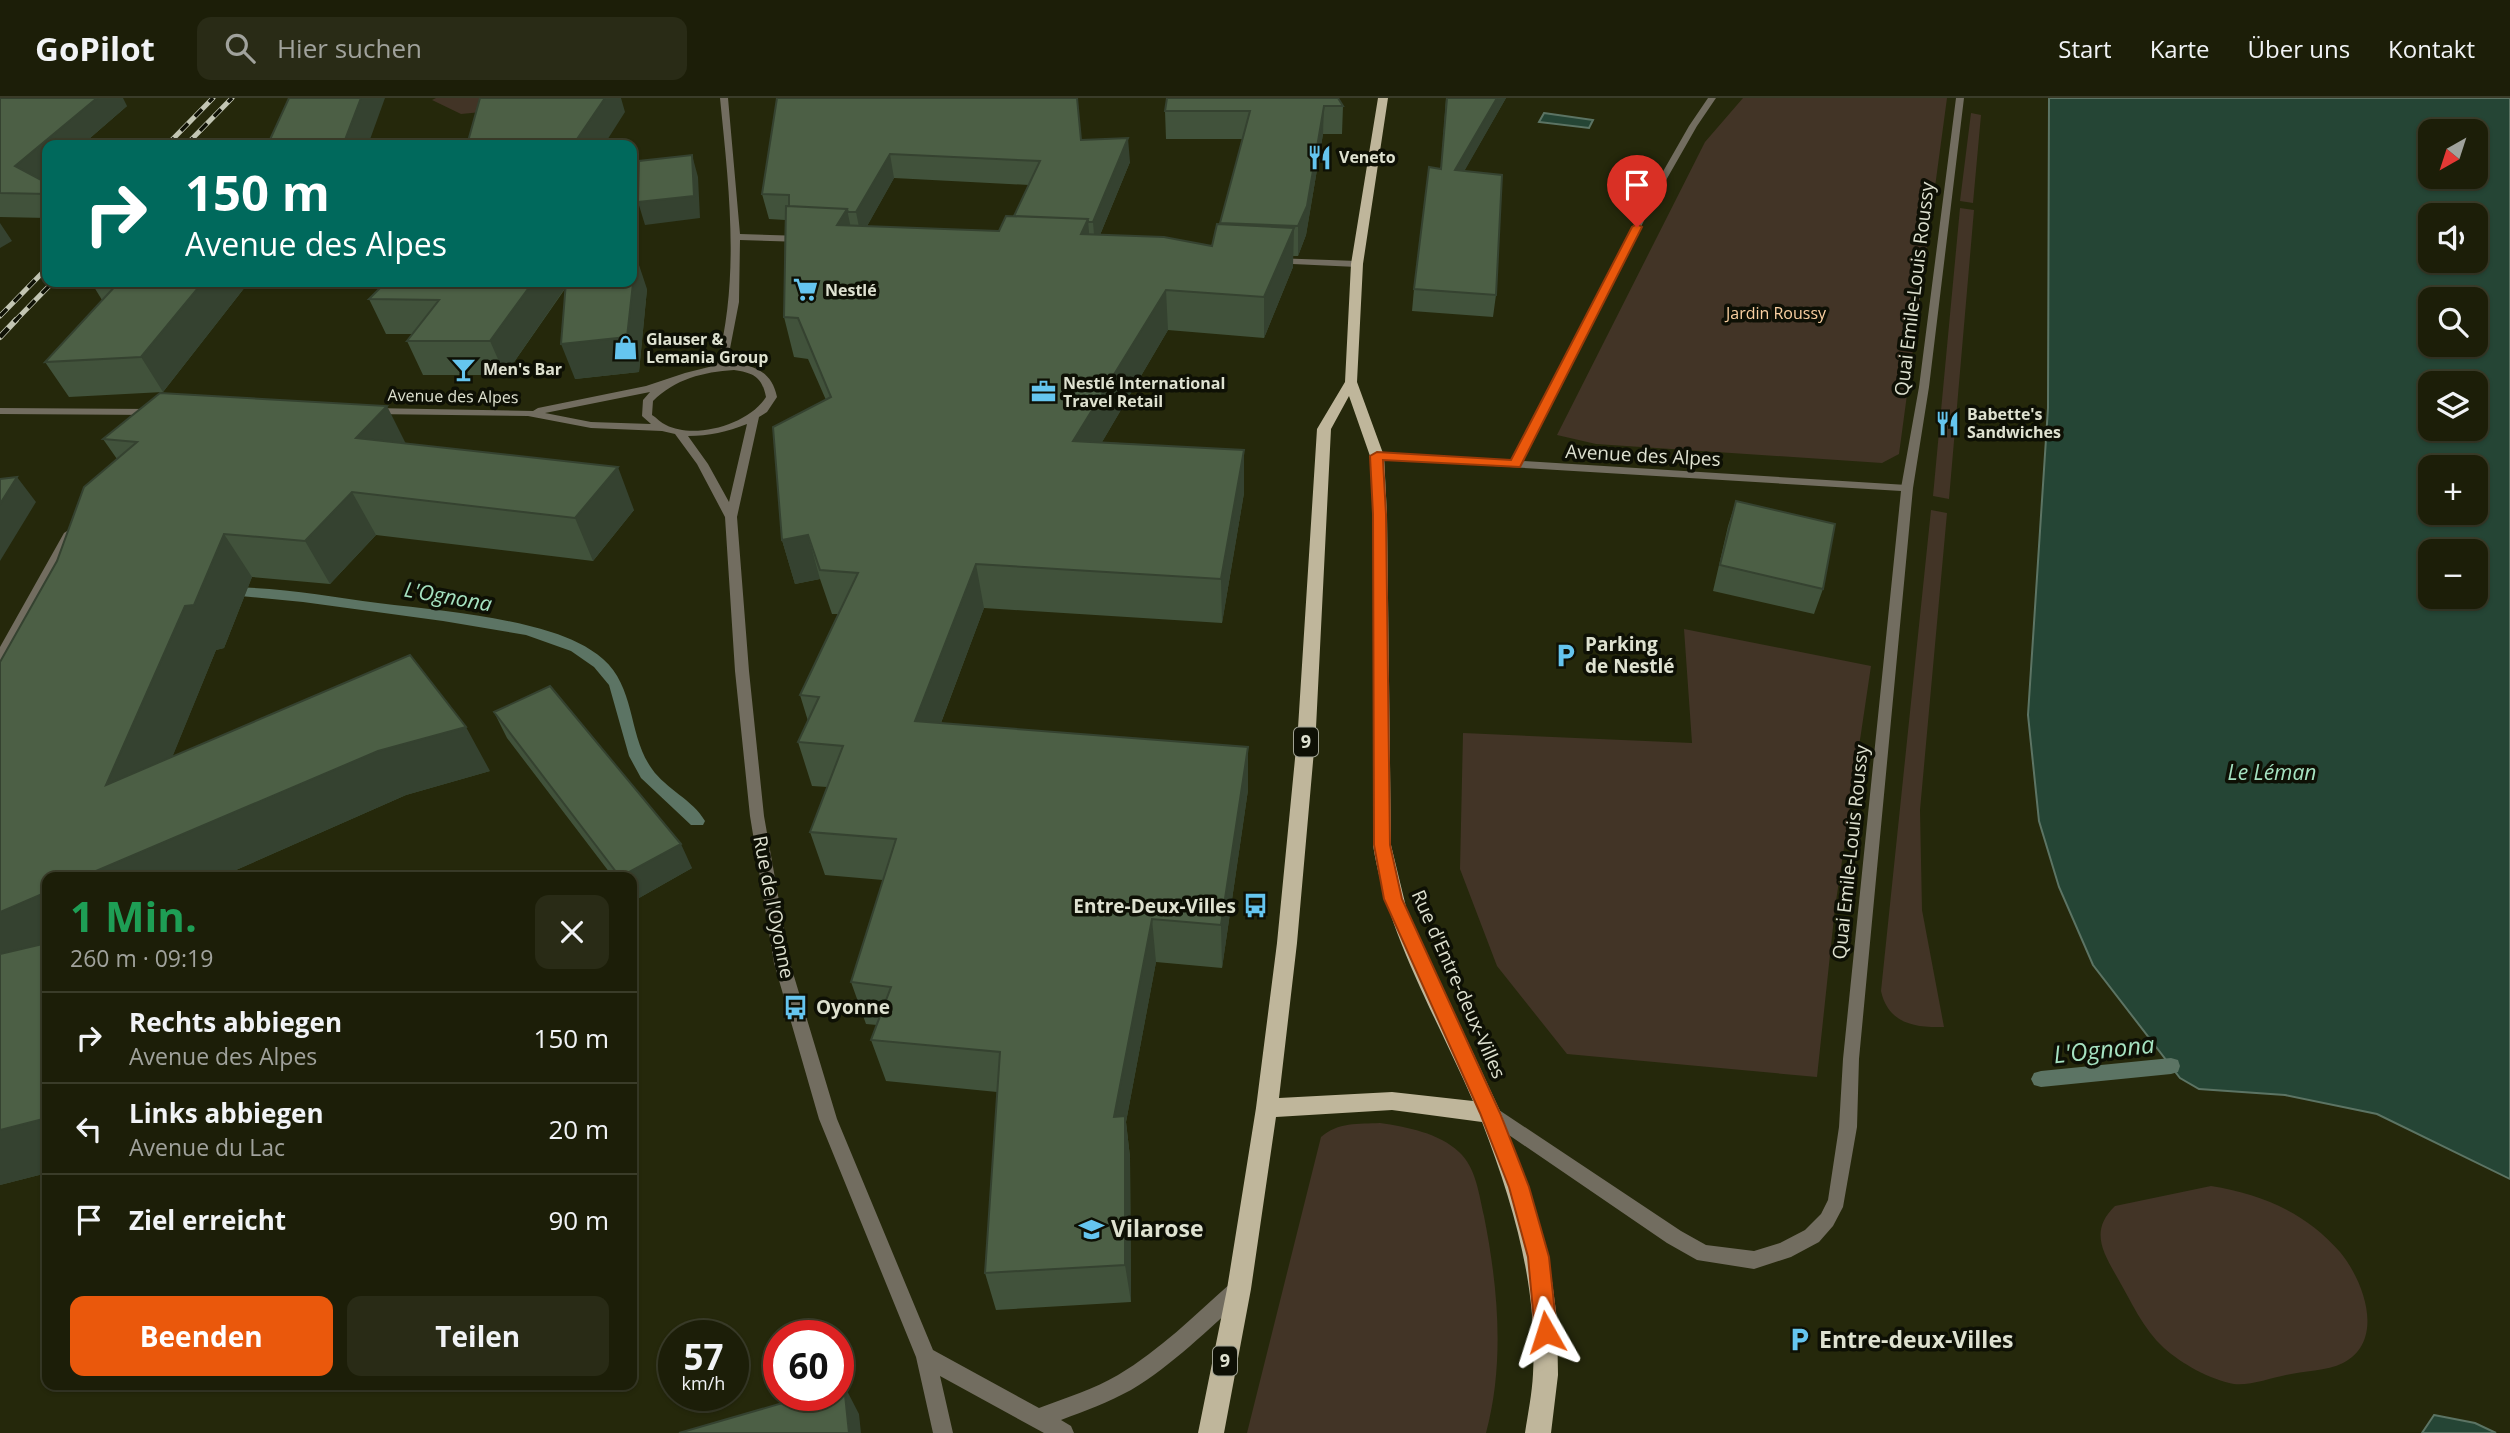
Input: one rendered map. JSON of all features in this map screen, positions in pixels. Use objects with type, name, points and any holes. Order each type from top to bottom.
[{"type":"main road","name":"Rue d'Entre-deux-Villes","points":[[1383,98],[1357,264],[1350,382],[1377,456],[1380,514],[1382,845],[1393,899],[1490,1113],[1519,1187],[1538,1257],[1548,1356],[1538,1433]]},
{"type":"main road","name":"Rue d'Entre-deux-Villes","points":[[1211,1433],[1239,1289],[1267,1108],[1287,943],[1307,728],[1324,429],[1350,382]]},
{"type":"main road","points":[[1267,1108],[1392,1101],[1490,1113]]},
{"type":"street","points":[[721,368],[729,342],[735,292],[734,237],[724,98]]},
{"type":"street","points":[[1515,464],[1649,204],[1712,98]]},
{"type":"street","name":"Quai Emile-Louis Roussy","points":[[1490,1113],[1674,1237],[1704,1254],[1754,1260],[1784,1251],[1812,1236],[1827,1220],[1837,1201],[1843,1168],[1852,1045],[1907,488],[1924,387],[1960,98]]},
{"type":"street","points":[[734,237],[811,240]]},
{"type":"street","points":[[1265,260],[1357,264]]},
{"type":"street","name":"Avenue des Alpes","points":[[528,413],[598,401],[663,385],[689,373],[721,368]]},
{"type":"street","name":"Rue de l'Oyonne","points":[[721,368],[754,372],[771,387],[771,397],[754,417],[731,517],[741,671],[757,816],[782,963],[828,1119],[926,1357],[943,1433]]},
{"type":"street","points":[[661,428],[647,416],[646,408],[648,400],[663,385]]},
{"type":"street","points":[[0,411],[164,412]]},
{"type":"street","name":"Avenue des Alpes","points":[[366,411],[528,413],[591,425],[661,428],[680,433],[711,432],[754,417]]},
{"type":"street","name":"Rue de l'Oyonne","points":[[680,433],[702,464],[731,517]]},
{"type":"street","name":"Avenue des Alpes","points":[[1377,456],[1907,488]]},
{"type":"street","points":[[0,658],[77,521]]},
{"type":"street","points":[[1037,1419],[1100,1395],[1125,1382],[1239,1289]]},
{"type":"street","points":[[926,1357],[1065,1433]]},
{"type":"green space","points":[[564,98],[562,104],[461,114],[432,100]]},
{"type":"green space","name":"Jardin Roussy","points":[[1743,98],[1947,98],[1899,454],[1882,463],[1596,444],[1557,435],[1705,142]]},
{"type":"green space","points":[[1971,113],[1981,115],[1973,203],[1960,201]]},
{"type":"green space","points":[[1960,208],[1974,210],[1949,499],[1933,496]]},
{"type":"green space","points":[[1931,510],[1947,513],[1920,810],[1922,910],[1944,1027],[1922,1026],[1896,1017],[1884,1002],[1881,991]]},
{"type":"green space","points":[[1684,629],[1871,666],[1835,908],[1817,1077],[1567,1054],[1497,966],[1460,869],[1463,733],[1692,743]]},
{"type":"green space","points":[[1380,1123],[1422,1132],[1451,1145],[1465,1158],[1476,1182],[1489,1243],[1496,1297],[1496,1379],[1486,1433],[1247,1433],[1321,1137],[1341,1126]]},
{"type":"green space","points":[[2211,1186],[2248,1194],[2282,1207],[2313,1226],[2340,1252],[2357,1278],[2367,1310],[2364,1340],[2356,1353],[2343,1363],[2330,1368],[2253,1383],[2234,1384],[2215,1379],[2187,1365],[2171,1354],[2150,1332],[2103,1249],[2103,1224],[2115,1206]]},
{"type":"water","name":"Le Léman","points":[[2049,98],[2510,98],[2510,1179],[2377,1114],[2285,1095],[2199,1089],[2180,1078],[2093,965],[2059,887],[2039,821],[2028,715],[2048,408]]},
{"type":"water","points":[[1544,113],[1593,120],[1589,128],[1539,122]]},
{"type":"water","points":[[2434,1415],[2475,1423],[2496,1433],[2422,1433]]},
{"type":"building","points":[[0,98],[97,98],[46,140],[42,140],[42,144],[15,166],[42,180],[42,194],[0,193]]},
{"type":"building","points":[[289,98],[361,98],[345,140],[270,140]]},
{"type":"building","points":[[480,98],[605,98],[576,140],[468,140]]},
{"type":"building","points":[[777,98],[1077,98],[1081,140],[1128,138],[1093,222],[1088,222],[1088,219],[1014,216],[1040,161],[890,154],[856,212],[848,212],[847,209],[789,206],[789,195],[762,194]]},
{"type":"building","points":[[1167,98],[1338,98],[1343,106],[1324,106],[1307,206],[1298,226],[1220,223],[1250,111],[1165,111]]},
{"type":"building","points":[[1447,98],[1497,98],[1455,170],[1502,175],[1496,295],[1414,289],[1429,167],[1441,169]]},
{"type":"building","points":[[692,155],[694,196],[638,202],[639,161]]},
{"type":"building","points":[[786,206],[847,209],[837,225],[999,231],[1006,216],[1088,219],[1081,234],[1164,237],[1212,246],[1217,224],[1294,228],[1264,297],[1166,290],[1073,441],[1244,450],[1221,579],[976,564],[915,721],[1248,747],[1221,925],[1152,919],[1114,1117],[1125,1116],[1125,1265],[985,1273],[1000,1052],[871,1040],[891,987],[851,982],[896,839],[810,832],[843,746],[798,742],[819,697],[800,695],[858,573],[820,570],[808,535],[782,540],[773,427],[831,397],[798,318],[784,317]]},
{"type":"building","points":[[114,287],[199,287],[141,357],[45,362]]},
{"type":"building","points":[[381,287],[529,287],[490,341],[407,341],[439,300],[369,299]]},
{"type":"building","points":[[566,287],[633,287],[627,337],[561,344]]},
{"type":"building","points":[[160,393],[387,406],[356,438],[618,467],[575,518],[352,492],[305,541],[224,534],[194,605],[185,606],[106,785],[410,655],[466,727],[378,751],[94,872],[42,872],[42,894],[0,912],[0,662],[57,561],[84,487],[137,442],[103,439]]},
{"type":"building","points":[[17,477],[0,504],[0,479]]},
{"type":"building","points":[[1736,501],[1835,524],[1823,589],[1720,565]]},
{"type":"building","points":[[550,686],[681,844],[629,872],[616,872],[494,712]]},
{"type":"building","points":[[42,944],[42,1119],[0,1130],[0,954]]},
{"type":"building","points":[[763,1409],[763,1411],[847,1411],[849,1433],[679,1433]]},
{"type":"waterway","name":"L'Ognona","points":[[225,591],[247,591],[443,616],[526,630],[568,644],[599,663],[611,677],[616,685],[637,756],[647,774],[697,821]]},
{"type":"waterway","name":"L'Ognona","points":[[2041,1079],[2171,1066]]},
{"type":"railway","points":[[172,140],[213,98]]},
{"type":"railway","points":[[191,140],[232,98]]},
{"type":"railway","points":[[0,316],[42,273]]},
{"type":"railway","points":[[14,322],[48,287]]},
{"type":"railway","points":[[0,337],[16,320]]},
{"type":"place","name":"Veneto","points":[[1319,157]]},
{"type":"place","name":"Nestlé","points":[[805,290]]},
{"type":"place","name":"Glauser & Lemania Group","points":[[626,348]]},
{"type":"place","name":"Men's Bar","points":[[463,369]]},
{"type":"place","name":"Nestlé International Travel Retail","points":[[1043,392]]},
{"type":"place","name":"Babette's Sandwiches","points":[[1947,423]]},
{"type":"place","name":"Parking de Nestlé","points":[[1565,655]]},
{"type":"place","name":"Entre-Deux-Villes","points":[[1256,906]]},
{"type":"place","name":"Oyonne","points":[[796,1007]]},
{"type":"place","name":"Vilarose","points":[[1091,1229]]},
{"type":"place","name":"Entre-deux-Villes","points":[[1799,1340]]},
{"type":"route","points":[[1546,1332],[1538,1257],[1519,1187],[1490,1113],[1393,899],[1382,845],[1380,514],[1377,456],[1515,464],[1637,227]]}]
